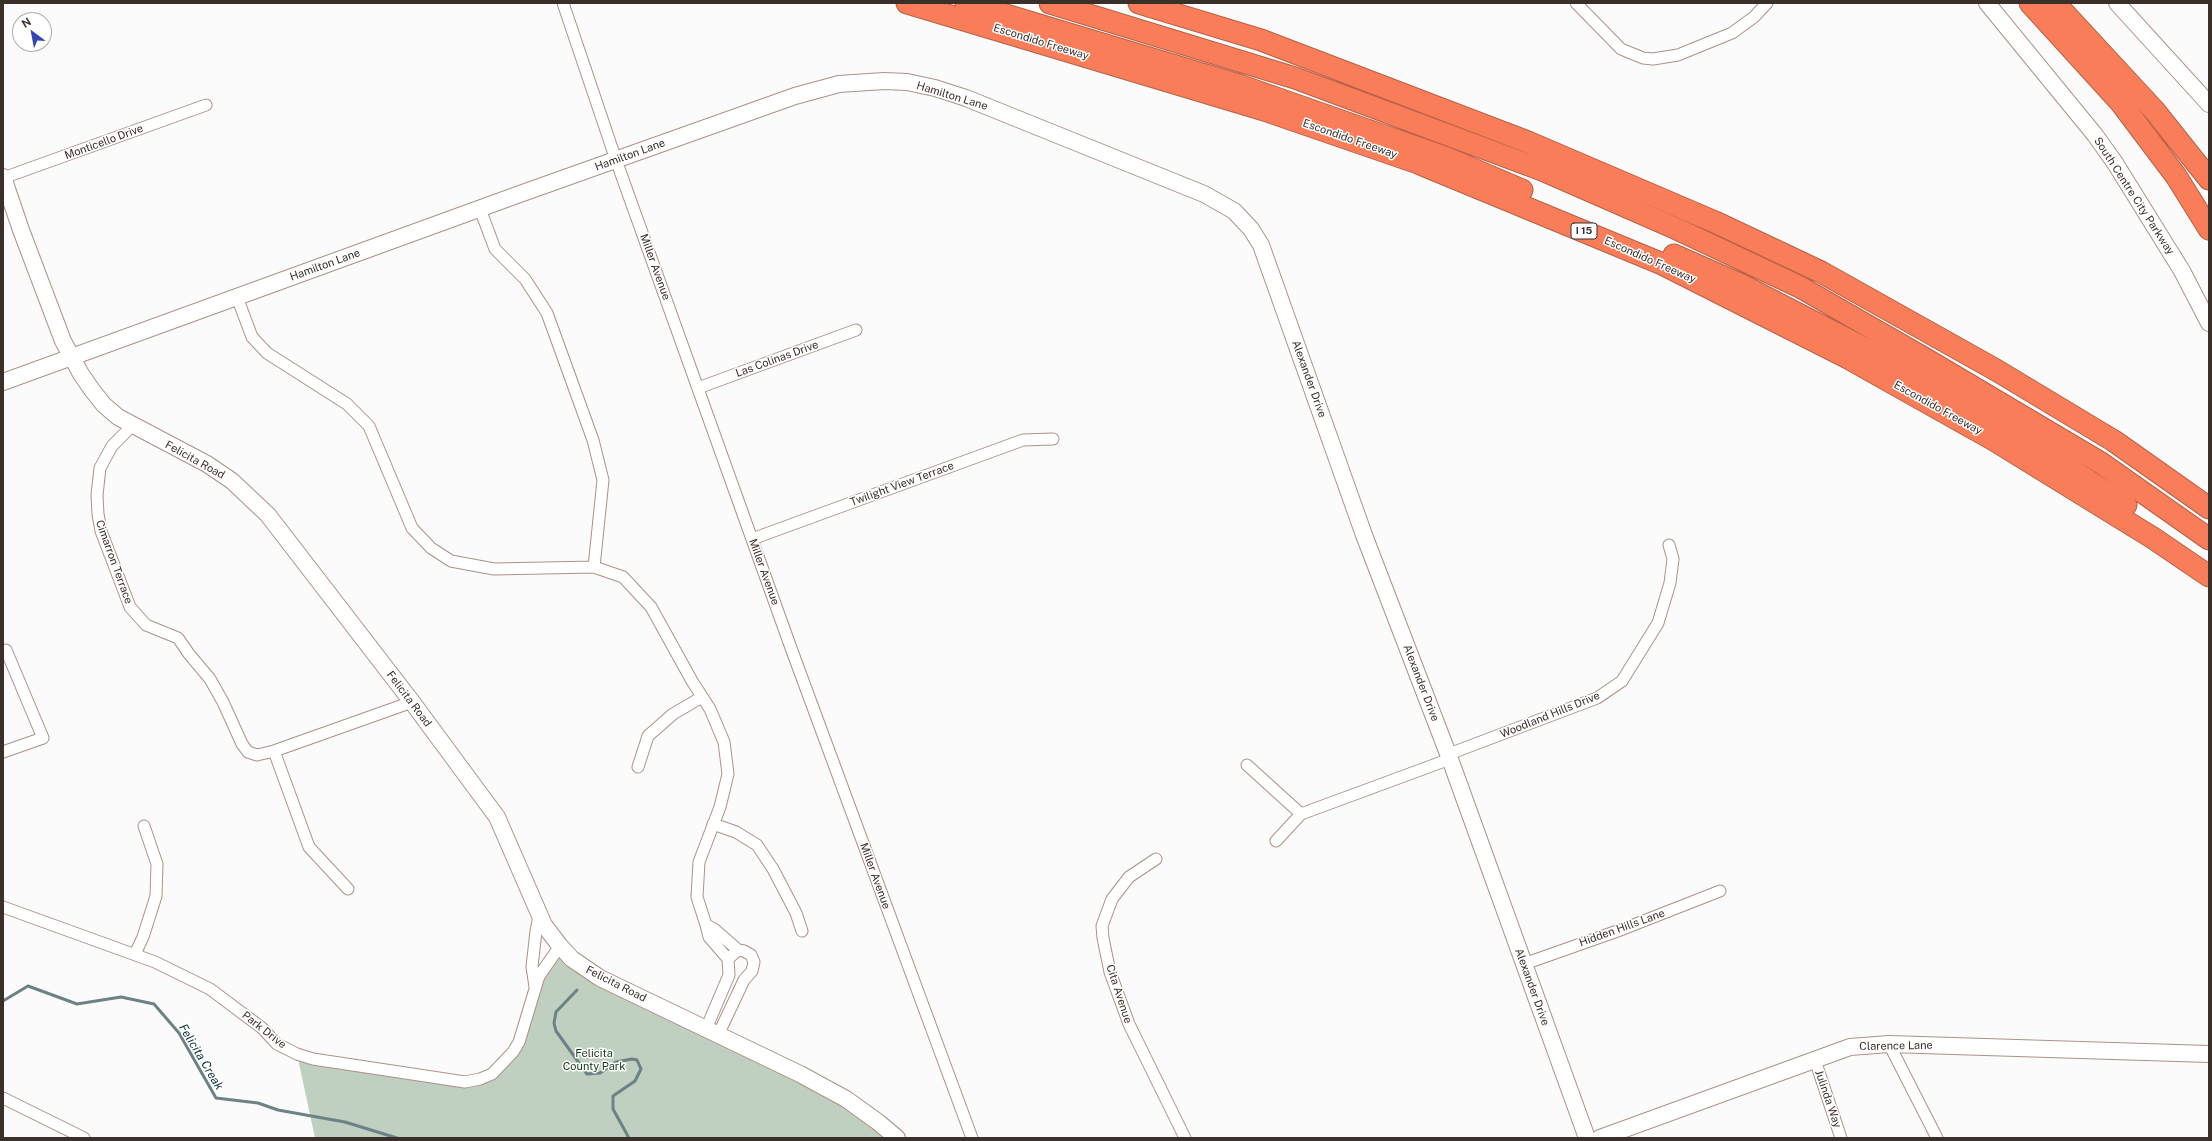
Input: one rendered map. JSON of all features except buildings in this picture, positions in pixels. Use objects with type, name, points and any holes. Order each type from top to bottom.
[{"type":"highway","name":"Escondido Freeway","points":[[907,3],[1279,115],[1418,163],[1660,263],[1848,358],[1994,440],[2153,538],[2209,576]]},
{"type":"highway","points":[[966,3],[1239,84],[1447,158],[1734,282],[1908,371],[2072,470],[2209,559]]},
{"type":"highway","points":[[1050,3],[1295,78],[1542,170],[1677,229],[1800,287],[1924,358],[2101,463],[2209,539]]},
{"type":"highway","points":[[1139,3],[1261,40],[1528,142],[1715,222],[1814,269],[1996,370],[2114,441],[2209,508]]},
{"type":"highway","points":[[2030,3],[2121,103],[2176,176],[2209,229]]},
{"type":"highway","points":[[2055,3],[2154,110],[2209,179]]},
{"type":"street","name":"Miller Avenue","points":[[563,3],[616,160],[752,538],[972,1138]]},
{"type":"street","points":[[1576,3],[1621,49],[1642,58],[1653,59],[1678,54],[1732,33],[1754,17],[1767,3]]},
{"type":"street","name":"South Centre City Parkway","points":[[1987,3],[2090,129],[2115,163],[2182,271],[2209,323]]},
{"type":"street","points":[[2116,3],[2209,104]]},
{"type":"street","name":"Hamilton Lane","points":[[3,382],[616,160],[818,89],[861,81],[907,82],[966,98],[1204,194],[1234,211],[1251,230]]},
{"type":"street","name":"Monticello Drive","points":[[3,178],[206,106]]},
{"type":"street","name":"Felicita Road","points":[[3,178],[63,341],[81,374],[104,406],[132,426],[207,464],[232,481],[254,500],[412,702],[497,817],[539,916],[560,946],[572,959],[600,978],[800,1074],[846,1099],[897,1138]]},
{"type":"street","points":[[480,209],[495,249],[525,278],[547,313],[593,440],[603,480],[594,567]]},
{"type":"street","name":"Alexander Drive","points":[[1251,230],[1261,245],[1364,534],[1450,756],[1587,1138]]},
{"type":"street","points":[[237,297],[252,337],[267,353],[347,404],[369,426],[412,528],[431,548],[451,561],[494,569],[594,567],[623,577],[652,607],[710,709],[724,742],[728,774],[713,824],[699,862],[697,897],[709,937],[728,959],[729,975],[712,1032]]},
{"type":"street","name":"Las Colinas Drive","points":[[698,388],[856,330]]},
{"type":"street","name":"Cimarron Terrace","points":[[132,426],[106,456],[100,468],[97,495],[101,531],[125,598],[135,615],[146,625],[178,638],[210,680],[223,702],[242,744],[248,752],[257,755],[274,751],[412,702]]},
{"type":"street","name":"Twilight View Terrace","points":[[752,538],[1023,440],[1053,439]]},
{"type":"street","name":"Woodland Hills Drive","points":[[1276,841],[1301,814],[1597,698],[1622,681],[1658,623],[1673,559],[1669,545]]},
{"type":"street","points":[[3,752],[43,738],[6,650]]},
{"type":"street","points":[[638,767],[648,736],[673,714],[702,697]]},
{"type":"street","points":[[274,751],[310,847],[348,889]]},
{"type":"street","points":[[1247,765],[1301,814]]},
{"type":"street","points":[[713,824],[736,832],[757,845],[773,869],[796,913],[802,931]]},
{"type":"street","points":[[135,954],[143,937],[156,896],[157,864],[144,826]]},
{"type":"street","name":"Cita Avenue","points":[[1156,859],[1129,877],[1112,899],[1102,926],[1102,938],[1110,972],[1129,1024],[1185,1138]]},
{"type":"street","name":"Hidden Hills Lane","points":[[1524,964],[1720,891]]},
{"type":"street","name":"Park Drive","points":[[3,907],[135,954],[155,962],[210,989],[262,1028],[278,1044],[297,1054],[313,1059],[465,1082],[480,1079],[492,1074],[508,1059],[519,1042],[535,987],[544,967],[560,946]]},
{"type":"street","name":"Park Drive","points":[[535,987],[532,967],[539,916]]},
{"type":"street","points":[[706,925],[714,928],[738,950],[751,955],[754,962],[752,971],[744,980],[712,1032]]},
{"type":"street","points":[[728,959],[738,950]]},
{"type":"street","points":[[1889,1044],[1937,1138]]},
{"type":"street","name":"Clarence Lane","points":[[1600,1138],[1850,1047],[1889,1044],[2209,1054]]},
{"type":"street","name":"Julinda Way","points":[[1815,1060],[1841,1138]]},
{"type":"street","points":[[3,1098],[84,1138]]},
{"type":"green space","name":"Felicita County Park","points":[[552,955],[572,959],[800,1074],[897,1138],[315,1138],[297,1054],[465,1082],[508,1059]]},
{"type":"waterway","name":"Felicita Creak","points":[[3,1001],[28,986],[77,1004],[121,997],[154,1004],[179,1033],[216,1098],[258,1103],[278,1110],[345,1122],[397,1138]]},
{"type":"waterway","points":[[577,990],[556,1012],[554,1023],[556,1031],[587,1074],[600,1073],[616,1062],[632,1059],[637,1060],[641,1069],[635,1081],[613,1096],[613,1109],[629,1138]]}]
